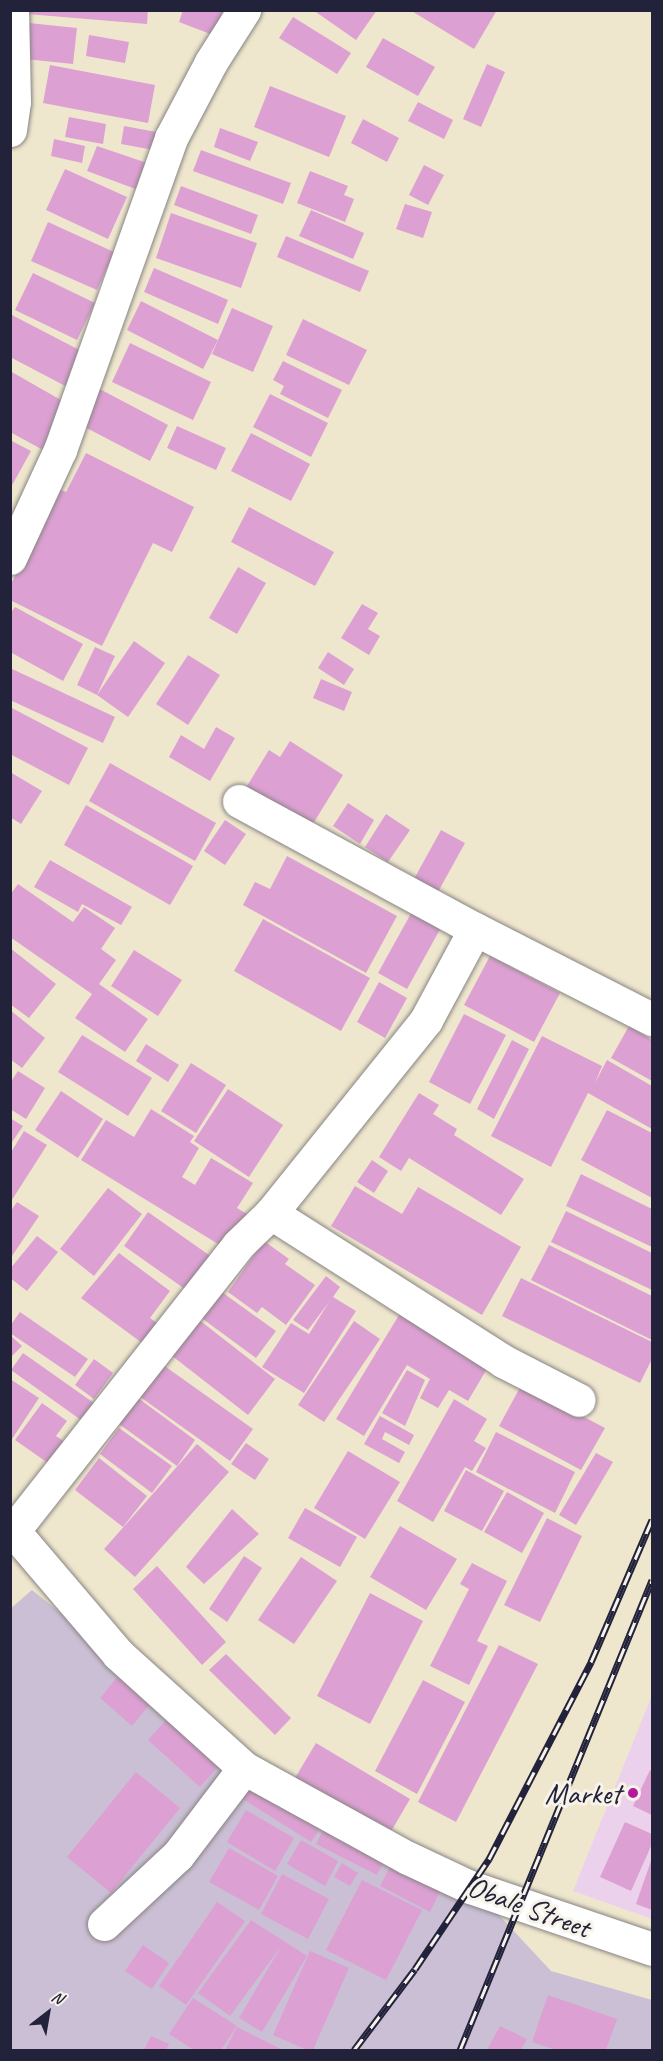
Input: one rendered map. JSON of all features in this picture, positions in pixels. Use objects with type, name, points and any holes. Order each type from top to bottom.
[{"type":"street","points":[[10,130],[15,102],[12,10]]},
{"type":"street","points":[[10,558],[60,450],[171,138],[211,62],[244,10]]},
{"type":"street","points":[[239,801],[475,929],[652,1019]]},
{"type":"street","points":[[12,1531],[238,1245],[272,1214],[426,1020],[475,929]]},
{"type":"street","points":[[272,1214],[503,1360],[579,1400]]},
{"type":"street","name":"Obale Street","points":[[12,1531],[118,1654],[244,1768],[408,1858],[521,1907],[652,1949]]},
{"type":"street","points":[[104,1924],[178,1855],[244,1768]]},
{"type":"shaded area","points":[[32,1590],[237,1755],[472,1886],[551,1971],[652,2000],[652,2050],[11,2050],[10,1609]]},
{"type":"shaded area","name":"Market","points":[[652,1695],[652,1919],[573,1891]]},
{"type":"building","points":[[27,10],[148,10],[147,24],[27,14]]},
{"type":"building","points":[[183,10],[223,10],[213,35],[179,22]]},
{"type":"building","points":[[313,10],[377,10],[356,40]]},
{"type":"building","points":[[410,10],[497,10],[474,49]]},
{"type":"building","points":[[293,17],[351,53],[337,74],[279,38]]},
{"type":"building","points":[[29,23],[77,28],[73,64],[25,59]]},
{"type":"building","points":[[89,35],[129,42],[125,63],[86,56]]},
{"type":"building","points":[[383,38],[435,67],[418,96],[366,67]]},
{"type":"building","points":[[487,64],[505,72],[481,127],[463,119]]},
{"type":"building","points":[[50,65],[155,85],[148,123],[43,103]]},
{"type":"building","points":[[270,86],[346,116],[329,157],[254,127]]},
{"type":"building","points":[[418,102],[453,120],[444,139],[408,121]]},
{"type":"building","points":[[69,117],[106,124],[103,144],[65,137]]},
{"type":"building","points":[[363,119],[399,138],[387,162],[351,143]]},
{"type":"building","points":[[124,126],[162,133],[159,151],[121,144]]},
{"type":"building","points":[[220,128],[258,142],[250,161],[214,147]]},
{"type":"building","points":[[54,139],[85,146],[82,163],[51,156]]},
{"type":"building","points":[[97,146],[150,164],[141,191],[87,171]]},
{"type":"building","points":[[201,150],[291,183],[283,204],[193,171]]},
{"type":"building","points":[[424,165],[444,175],[428,205],[409,195]]},
{"type":"building","points":[[65,169],[127,197],[108,239],[46,210]]},
{"type":"building","points":[[310,171],[348,186],[344,195],[354,199],[345,222],[297,203]]},
{"type":"building","points":[[181,186],[258,215],[251,234],[174,205]]},
{"type":"building","points":[[405,204],[432,212],[423,238],[396,229]]},
{"type":"building","points":[[311,210],[364,233],[353,259],[299,236]]},
{"type":"building","points":[[171,213],[257,243],[241,288],[156,258]]},
{"type":"building","points":[[48,222],[114,252],[97,290],[31,261]]},
{"type":"building","points":[[286,236],[369,271],[360,292],[277,257]]},
{"type":"building","points":[[154,268],[228,300],[218,324],[144,292]]},
{"type":"building","points":[[33,273],[95,303],[77,340],[15,310]]},
{"type":"building","points":[[141,301],[218,340],[203,369],[127,330]]},
{"type":"building","points":[[232,308],[273,326],[253,372],[212,354]]},
{"type":"building","points":[[10,314],[89,355],[71,389],[10,357]]},
{"type":"building","points":[[303,319],[367,350],[349,385],[286,355]]},
{"type":"building","points":[[130,343],[211,382],[193,420],[112,382]]},
{"type":"building","points":[[283,361],[342,390],[328,418],[280,394],[284,386],[273,380]]},
{"type":"building","points":[[10,371],[68,404],[43,450],[10,432]]},
{"type":"building","points":[[96,387],[168,425],[150,461],[77,423]]},
{"type":"building","points":[[270,394],[328,423],[311,457],[253,427]]},
{"type":"building","points":[[177,426],[226,448],[216,470],[167,448]]},
{"type":"building","points":[[251,433],[310,464],[291,501],[231,471]]},
{"type":"building","points":[[10,440],[31,451],[10,489]]},
{"type":"building","points":[[86,453],[194,507],[172,552],[153,543],[102,646],[10,600],[10,586],[59,489],[66,492]]},
{"type":"building","points":[[249,507],[334,552],[315,586],[231,542]]},
{"type":"building","points":[[238,567],[266,583],[237,634],[209,618]]},
{"type":"building","points":[[362,604],[378,613],[368,629],[380,636],[369,655],[341,638]]},
{"type":"building","points":[[15,607],[83,644],[63,681],[10,652],[10,614]]},
{"type":"building","points":[[134,641],[165,663],[128,717],[97,695]]},
{"type":"building","points":[[95,647],[115,656],[97,695],[77,685]]},
{"type":"building","points":[[328,652],[354,669],[344,685],[318,668]]},
{"type":"building","points":[[188,655],[220,675],[188,725],[156,704]]},
{"type":"building","points":[[10,668],[115,717],[103,743],[10,700]]},
{"type":"building","points":[[321,679],[352,692],[344,711],[313,698]]},
{"type":"building","points":[[10,707],[88,748],[69,785],[10,754]]},
{"type":"building","points":[[216,727],[235,738],[210,781],[169,757],[181,735],[204,749]]},
{"type":"building","points":[[290,741],[343,775],[308,832],[244,791],[269,750],[280,757]]},
{"type":"building","points":[[110,763],[216,823],[195,861],[89,801]]},
{"type":"building","points":[[10,772],[42,791],[21,824],[10,817]]},
{"type":"building","points":[[348,803],[374,820],[360,844],[333,826]]},
{"type":"building","points":[[86,805],[193,866],[170,905],[64,845]]},
{"type":"building","points":[[386,814],[410,830],[388,862],[365,847]]},
{"type":"building","points":[[225,820],[246,834],[225,865],[204,851]]},
{"type":"building","points":[[441,830],[465,843],[433,901],[409,888]]},
{"type":"building","points":[[287,856],[397,916],[366,973],[243,905],[255,882],[270,889]]},
{"type":"building","points":[[50,860],[132,907],[121,925],[82,904],[78,912],[34,887]]},
{"type":"building","points":[[18,884],[73,922],[84,907],[115,928],[101,949],[116,960],[99,984],[148,1019],[125,1052],[75,1018],[92,994],[10,937],[10,895]]},
{"type":"building","points":[[414,908],[443,924],[407,989],[378,973]]},
{"type":"building","points":[[263,919],[370,978],[341,1031],[234,971]]},
{"type":"building","points":[[10,948],[56,984],[29,1018],[10,1004]]},
{"type":"building","points":[[134,950],[182,980],[158,1016],[111,986]]},
{"type":"building","points":[[490,956],[560,993],[534,1042],[464,1005]]},
{"type":"building","points":[[379,982],[407,998],[385,1038],[357,1022]]},
{"type":"building","points":[[10,1010],[45,1038],[22,1068],[10,1059]]},
{"type":"building","points":[[464,1014],[506,1035],[470,1104],[429,1082]]},
{"type":"building","points":[[629,1026],[652,1040],[652,1081],[611,1058]]},
{"type":"building","points":[[82,1035],[152,1078],[128,1116],[58,1072]]},
{"type":"building","points":[[542,1036],[602,1066],[595,1083],[607,1060],[652,1086],[652,1129],[588,1093],[551,1167],[491,1136]]},
{"type":"building","points":[[512,1040],[529,1049],[494,1119],[477,1109]]},
{"type":"building","points":[[146,1044],[179,1065],[168,1082],[136,1061]]},
{"type":"building","points":[[191,1063],[226,1085],[196,1133],[161,1111]]},
{"type":"building","points":[[18,1071],[45,1088],[26,1119],[10,1109],[10,1083]]},
{"type":"building","points":[[228,1089],[283,1125],[249,1177],[194,1141]]},
{"type":"building","points":[[61,1091],[103,1119],[78,1158],[35,1130]]},
{"type":"building","points":[[419,1093],[439,1105],[433,1114],[457,1129],[454,1135],[524,1179],[501,1215],[409,1158],[401,1171],[379,1157]]},
{"type":"building","points":[[151,1109],[194,1136],[190,1142],[199,1148],[182,1177],[195,1185],[211,1158],[253,1183],[237,1208],[252,1217],[223,1247],[81,1160],[106,1120],[134,1137]]},
{"type":"building","points":[[607,1110],[652,1133],[652,1198],[581,1160]]},
{"type":"building","points":[[10,1118],[23,1126],[10,1145]]},
{"type":"building","points":[[24,1131],[47,1145],[10,1203],[10,1154]]},
{"type":"building","points":[[372,1160],[388,1171],[374,1193],[357,1182]]},
{"type":"building","points":[[581,1174],[652,1209],[652,1247],[566,1206]]},
{"type":"building","points":[[355,1186],[402,1214],[418,1187],[521,1247],[482,1315],[331,1226]]},
{"type":"building","points":[[108,1188],[142,1214],[94,1276],[60,1249]]},
{"type":"building","points":[[17,1202],[39,1216],[10,1259],[10,1212]]},
{"type":"building","points":[[566,1211],[652,1253],[652,1290],[551,1242]]},
{"type":"building","points":[[148,1212],[216,1260],[192,1294],[124,1246]]},
{"type":"building","points":[[37,1236],[58,1252],[27,1291],[10,1278],[10,1269]]},
{"type":"building","points":[[264,1241],[289,1259],[285,1264],[315,1285],[286,1325],[262,1307],[257,1313],[228,1292]]},
{"type":"building","points":[[549,1245],[652,1296],[652,1340],[531,1280]]},
{"type":"building","points":[[119,1253],[170,1291],[150,1318],[168,1331],[153,1351],[81,1298]]},
{"type":"building","points":[[326,1276],[340,1287],[333,1297],[356,1311],[304,1393],[262,1367],[291,1323],[309,1334],[329,1302],[308,1330],[293,1320]]},
{"type":"building","points":[[521,1278],[652,1342],[652,1359],[640,1383],[502,1316]]},
{"type":"building","points":[[212,1285],[276,1331],[256,1358],[192,1311]]},
{"type":"building","points":[[20,1312],[88,1359],[75,1377],[10,1333],[10,1326]]},
{"type":"building","points":[[189,1312],[275,1379],[248,1415],[162,1348]]},
{"type":"building","points":[[399,1315],[488,1367],[468,1401],[449,1390],[438,1408],[420,1398],[430,1379],[407,1365],[364,1436],[336,1419]]},
{"type":"building","points":[[354,1321],[380,1339],[324,1422],[298,1405]]},
{"type":"building","points":[[10,1335],[22,1346],[10,1358]]},
{"type":"building","points":[[23,1353],[101,1408],[88,1425],[11,1370]]},
{"type":"building","points":[[94,1359],[113,1373],[94,1399],[75,1385]]},
{"type":"building","points":[[159,1362],[253,1429],[230,1461],[136,1394]]},
{"type":"building","points":[[407,1370],[425,1380],[405,1426],[382,1413]]},
{"type":"building","points":[[10,1379],[39,1398],[10,1442]]},
{"type":"building","points":[[522,1384],[605,1428],[581,1470],[499,1426]]},
{"type":"building","points":[[138,1398],[195,1440],[177,1466],[119,1424]]},
{"type":"building","points":[[454,1399],[487,1419],[474,1441],[486,1448],[472,1471],[465,1467],[433,1522],[397,1501]]},
{"type":"building","points":[[42,1403],[67,1421],[56,1436],[74,1448],[58,1470],[15,1440]]},
{"type":"building","points":[[380,1416],[414,1435],[409,1445],[385,1432],[382,1439],[405,1452],[399,1463],[364,1444]]},
{"type":"building","points":[[119,1428],[172,1466],[152,1493],[100,1454]]},
{"type":"building","points":[[496,1432],[575,1472],[555,1513],[476,1472]]},
{"type":"building","points":[[246,1443],[269,1459],[255,1480],[231,1464]]},
{"type":"building","points":[[197,1444],[229,1472],[135,1577],[104,1549]]},
{"type":"building","points":[[348,1451],[400,1482],[365,1539],[314,1508]]},
{"type":"building","points":[[596,1453],[613,1462],[576,1525],[559,1515]]},
{"type":"building","points":[[99,1458],[147,1496],[123,1527],[75,1490]]},
{"type":"building","points":[[466,1470],[504,1491],[482,1531],[444,1511]]},
{"type":"building","points":[[507,1492],[544,1513],[522,1553],[484,1532]]},
{"type":"building","points":[[305,1508],[357,1537],[340,1567],[288,1538]]},
{"type":"building","points":[[232,1509],[259,1534],[204,1584],[186,1567]]},
{"type":"building","points":[[547,1518],[582,1536],[540,1622],[504,1605]]},
{"type":"building","points":[[400,1526],[457,1559],[426,1610],[370,1577]]},
{"type":"building","points":[[244,1556],[262,1568],[227,1622],[209,1609]]},
{"type":"building","points":[[301,1557],[337,1581],[294,1644],[258,1620]]},
{"type":"building","points":[[472,1563],[507,1581],[477,1641],[488,1646],[469,1685],[430,1666],[469,1589],[460,1584]]},
{"type":"building","points":[[157,1566],[226,1642],[202,1665],[133,1589]]},
{"type":"building","points":[[370,1593],[423,1621],[370,1724],[317,1696]]},
{"type":"building","points":[[499,1645],[538,1664],[456,1822],[418,1802]]},
{"type":"building","points":[[226,1654],[291,1718],[275,1735],[209,1670]]},
{"type":"building","points":[[119,1675],[151,1703],[132,1726],[100,1698]]},
{"type":"building","points":[[423,1680],[465,1702],[417,1794],[375,1771]]},
{"type":"building","points":[[167,1719],[219,1766],[200,1787],[148,1740]]},
{"type":"building","points":[[316,1743],[410,1799],[386,1840],[292,1783]]},
{"type":"building","points":[[650,1770],[652,1771],[652,1815],[633,1806]]},
{"type":"building","points":[[136,1772],[180,1808],[111,1893],[67,1857]]},
{"type":"building","points":[[256,1777],[325,1821],[311,1842],[243,1799]]},
{"type":"building","points":[[246,1810],[294,1838],[275,1871],[227,1842]]},
{"type":"building","points":[[625,1822],[652,1834],[652,1844],[631,1891],[600,1877]]},
{"type":"building","points":[[327,1823],[388,1854],[377,1875],[316,1844]]},
{"type":"building","points":[[301,1840],[338,1861],[325,1886],[287,1864]]},
{"type":"building","points":[[229,1848],[278,1876],[259,1910],[209,1882]]},
{"type":"building","points":[[395,1858],[444,1883],[430,1912],[380,1886]]},
{"type":"building","points":[[652,1858],[652,1910],[636,1904]]},
{"type":"building","points":[[342,1863],[358,1873],[350,1886],[334,1877]]},
{"type":"building","points":[[282,1874],[329,1899],[308,1939],[261,1914]]},
{"type":"building","points":[[362,1880],[422,1910],[386,1980],[326,1950]]},
{"type":"building","points":[[217,1902],[245,1921],[186,2005],[159,1986]]},
{"type":"building","points":[[251,1920],[307,1956],[262,2032],[239,2018],[282,1945],[230,2016],[198,1993]]},
{"type":"building","points":[[143,1945],[169,1963],[152,1989],[125,1971]]},
{"type":"building","points":[[310,1951],[349,1968],[313,2050],[307,2050],[273,2035]]},
{"type":"building","points":[[548,1995],[617,2019],[606,2050],[556,2050],[532,2042]]},
{"type":"building","points":[[193,1998],[237,2026],[221,2050],[194,2050],[169,2034]]},
{"type":"building","points":[[500,2026],[527,2039],[521,2050],[487,2050]]},
{"type":"building","points":[[237,2027],[283,2050],[225,2050]]},
{"type":"building","points":[[151,2036],[169,2044],[166,2050],[144,2050]]},
{"type":"railway","points":[[354,2050],[415,1969],[489,1859],[591,1662],[652,1520]]},
{"type":"railway","points":[[460,2050],[652,1580]]},
{"type":"place","name":"Market","points":[[633,1793]]}]
